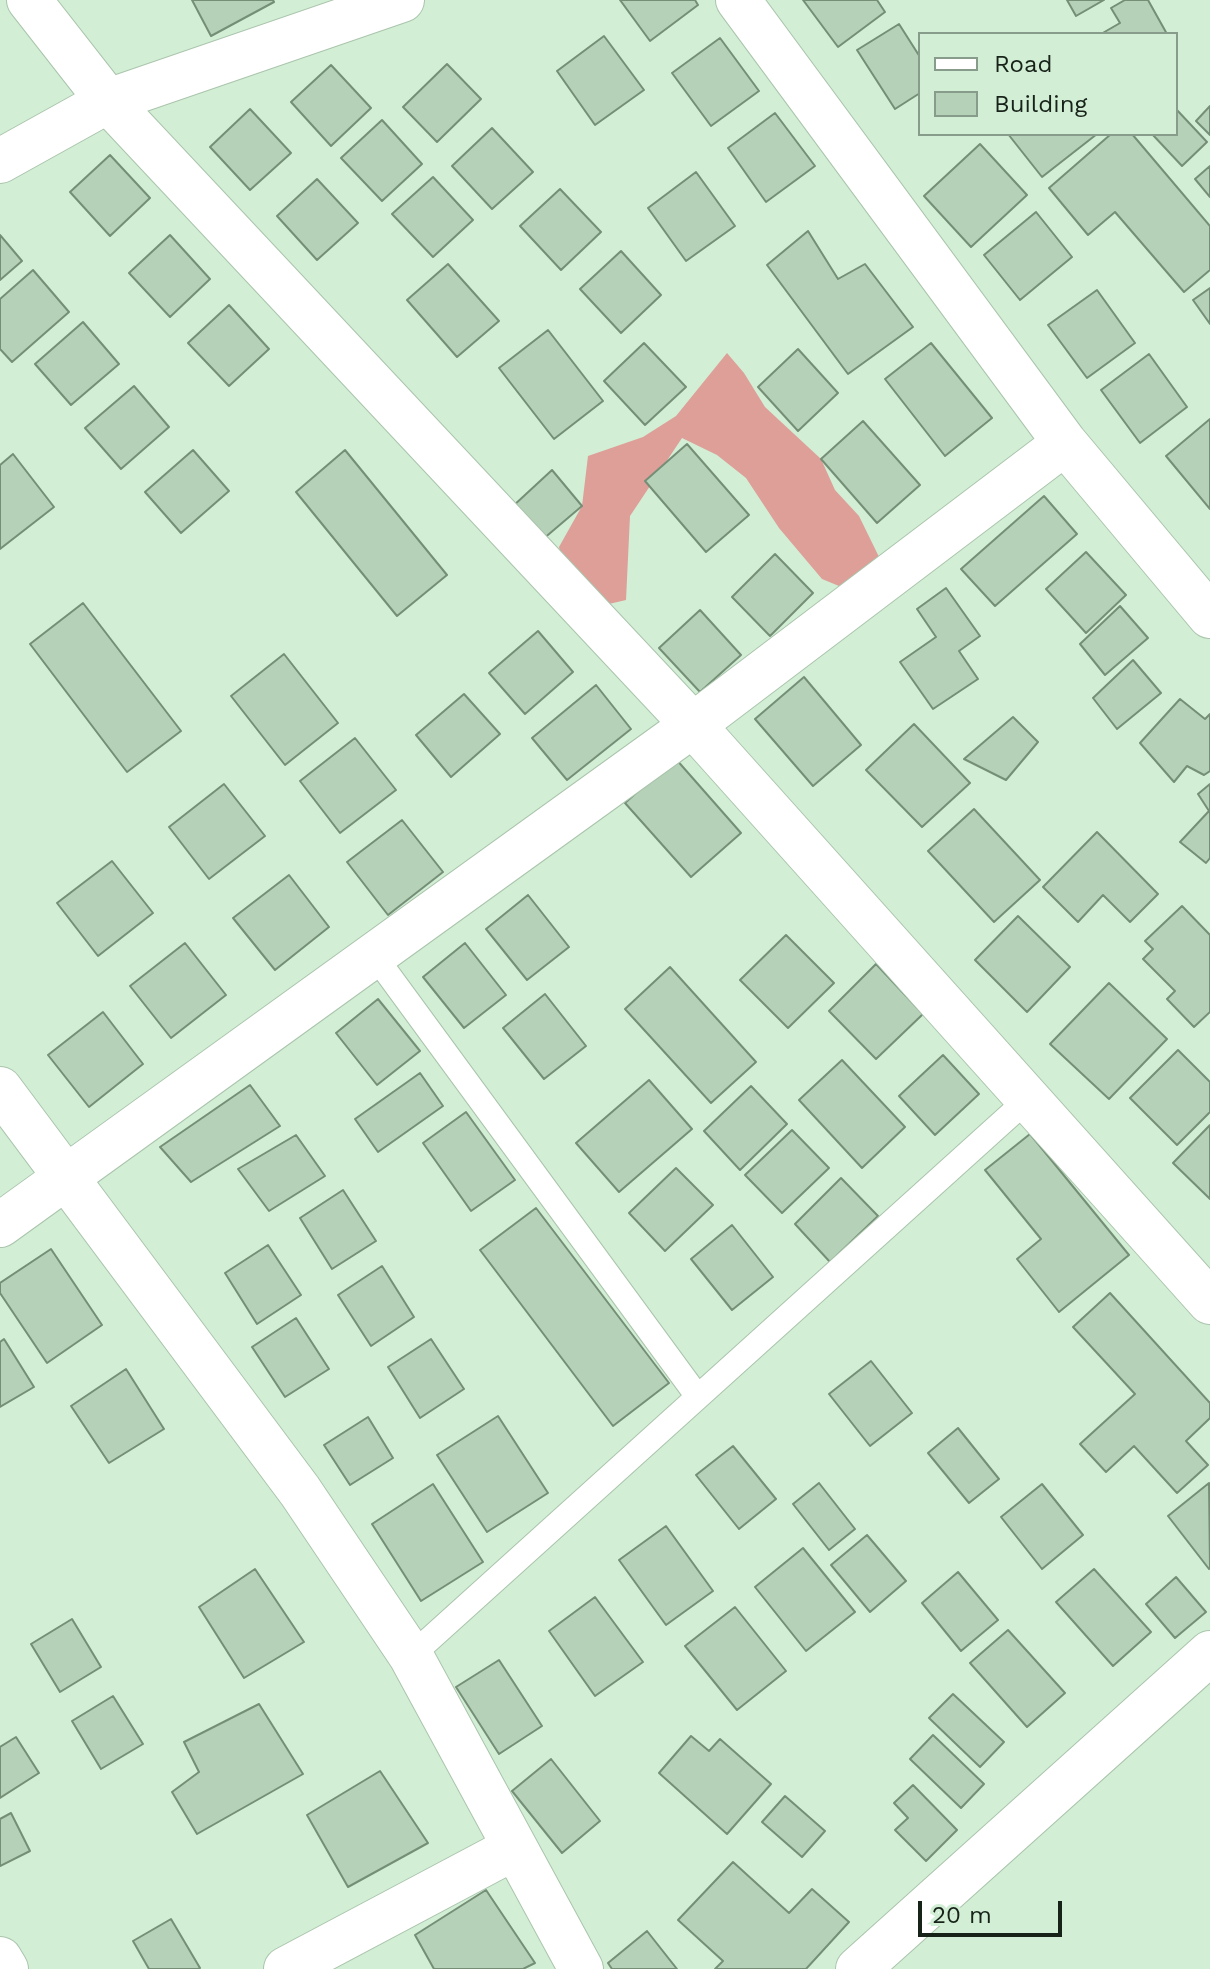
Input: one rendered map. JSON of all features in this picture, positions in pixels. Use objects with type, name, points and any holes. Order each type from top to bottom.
[{"type":"street","points":[[29,0],[108,101],[693,725],[1210,1302]]},
{"type":"street","points":[[0,161],[108,101],[402,0]]},
{"type":"street","points":[[738,0],[1065,443],[1208,610]]},
{"type":"street","points":[[0,1225],[693,725],[1065,443]]},
{"type":"street","points":[[0,1089],[300,1491],[411,1656],[581,1969]]},
{"type":"street","points":[[858,1969],[1210,1653]]},
{"type":"street","points":[[286,1969],[514,1848]]},
{"type":"street","points":[[0,1959],[6,1969]]},
{"type":"lane","points":[[374,955],[698,1397]]},
{"type":"lane","points":[[411,1656],[1028,1099]]},
{"type":"shaded area","points":[[727,353],[765,407],[821,459],[835,490],[859,516],[880,559],[856,593],[822,579],[779,528],[746,478],[717,455],[682,438],[630,516],[626,600],[596,607],[565,572],[559,547],[582,506],[588,456],[643,437],[676,416]]},
{"type":"building","points":[[192,0],[273,0],[274,2],[211,36]]},
{"type":"building","points":[[620,0],[695,0],[698,5],[650,41]]},
{"type":"building","points":[[803,0],[877,0],[885,12],[838,47]]},
{"type":"building","points":[[1067,0],[1104,0],[1076,16]]},
{"type":"building","points":[[1125,0],[1148,0],[1166,32],[1104,32],[1120,23],[1111,8]]},
{"type":"building","points":[[899,24],[918,54],[918,94],[895,109],[857,50]]},
{"type":"building","points":[[604,36],[644,90],[595,125],[557,71]]},
{"type":"building","points":[[720,38],[759,91],[711,126],[672,73]]},
{"type":"building","points":[[447,64],[481,99],[437,142],[403,107]]},
{"type":"building","points":[[331,65],[371,108],[331,146],[291,102]]},
{"type":"building","points":[[1210,106],[1210,135],[1196,121]]},
{"type":"building","points":[[250,109],[291,153],[250,190],[210,147]]},
{"type":"building","points":[[1178,111],[1207,142],[1182,166],[1154,136],[1178,136]]},
{"type":"building","points":[[775,113],[815,166],[766,202],[728,148]]},
{"type":"building","points":[[382,120],[422,164],[382,201],[341,158]]},
{"type":"building","points":[[492,128],[533,172],[492,209],[452,166]]},
{"type":"building","points":[[1010,136],[1094,136],[1042,177]]},
{"type":"building","points":[[1109,136],[1134,136],[1210,226],[1210,270],[1184,292],[1115,212],[1088,235],[1049,188]]},
{"type":"building","points":[[980,144],[1027,195],[971,247],[924,196]]},
{"type":"building","points":[[110,155],[150,198],[110,236],[70,192]]},
{"type":"building","points":[[1210,166],[1210,197],[1195,179]]},
{"type":"building","points":[[696,172],[735,226],[686,261],[648,208]]},
{"type":"building","points":[[433,177],[473,220],[433,257],[392,214]]},
{"type":"building","points":[[317,179],[358,223],[317,260],[277,216]]},
{"type":"building","points":[[560,189],[601,232],[561,270],[520,226]]},
{"type":"building","points":[[1036,212],[1072,257],[1020,300],[984,255]]},
{"type":"building","points":[[808,231],[838,279],[865,264],[913,327],[848,374],[767,265]]},
{"type":"building","points":[[0,235],[22,261],[0,280]]},
{"type":"building","points":[[170,235],[210,279],[170,317],[129,273]]},
{"type":"building","points":[[621,251],[661,295],[621,333],[580,289]]},
{"type":"building","points":[[448,264],[499,321],[457,357],[407,300]]},
{"type":"building","points":[[33,270],[69,312],[12,362],[0,349],[0,299]]},
{"type":"building","points":[[1210,288],[1210,324],[1193,300]]},
{"type":"building","points":[[1097,290],[1135,343],[1087,378],[1048,325]]},
{"type":"building","points":[[229,305],[269,349],[229,386],[188,343]]},
{"type":"building","points":[[83,322],[119,364],[71,405],[35,364]]},
{"type":"building","points":[[548,330],[603,401],[554,439],[499,368]]},
{"type":"building","points":[[644,343],[686,387],[645,425],[604,381]]},
{"type":"building","points":[[931,343],[992,418],[945,456],[885,379]]},
{"type":"building","points":[[798,349],[838,393],[798,431],[758,387]]},
{"type":"building","points":[[1149,354],[1187,407],[1140,443],[1101,390]]},
{"type":"building","points":[[134,386],[169,427],[121,469],[85,428]]},
{"type":"building","points":[[1210,419],[1210,509],[1166,456]]},
{"type":"building","points":[[863,421],[920,485],[877,523],[821,459]]},
{"type":"building","points":[[687,444],[749,515],[706,552],[645,481]]},
{"type":"building","points":[[193,450],[229,491],[181,533],[145,492]]},
{"type":"building","points":[[345,450],[447,575],[397,616],[296,492]]},
{"type":"building","points":[[13,454],[54,507],[0,549],[0,465]]},
{"type":"building","points":[[552,470],[582,506],[542,540],[512,507]]},
{"type":"building","points":[[1044,496],[1077,534],[995,606],[961,569]]},
{"type":"building","points":[[1086,552],[1126,595],[1086,633],[1046,589]]},
{"type":"building","points":[[775,554],[813,593],[770,636],[732,597]]},
{"type":"building","points":[[946,588],[980,636],[959,651],[978,679],[933,709],[900,662],[936,637],[917,609]]},
{"type":"building","points":[[83,603],[181,731],[127,772],[30,644]]},
{"type":"building","points":[[1120,606],[1148,638],[1105,675],[1080,644]]},
{"type":"building","points":[[700,610],[741,655],[700,692],[659,648]]},
{"type":"building","points":[[538,631],[573,672],[525,714],[489,673]]},
{"type":"building","points":[[284,654],[338,723],[285,765],[231,696]]},
{"type":"building","points":[[1133,660],[1161,693],[1117,729],[1093,698]]},
{"type":"building","points":[[804,677],[861,745],[813,786],[755,719]]},
{"type":"building","points":[[596,685],[631,729],[567,780],[532,738]]},
{"type":"building","points":[[464,694],[500,734],[451,777],[416,735]]},
{"type":"building","points":[[1180,699],[1205,719],[1210,714],[1210,771],[1204,775],[1187,766],[1174,782],[1140,743]]},
{"type":"building","points":[[1013,717],[1038,742],[1006,780],[964,759]]},
{"type":"building","points":[[914,724],[970,783],[922,827],[866,770]]},
{"type":"building","points":[[355,738],[396,790],[340,833],[300,781]]},
{"type":"building","points":[[675,758],[741,833],[691,877],[625,803]]},
{"type":"building","points":[[224,784],[265,836],[209,879],[169,827]]},
{"type":"building","points":[[1210,784],[1210,858],[1206,863],[1180,842],[1209,811],[1198,794]]},
{"type":"building","points":[[974,809],[1040,880],[994,922],[928,851]]},
{"type":"building","points":[[402,820],[443,872],[388,915],[347,862]]},
{"type":"building","points":[[1097,832],[1158,894],[1130,922],[1103,895],[1078,922],[1043,887]]},
{"type":"building","points":[[112,861],[153,913],[98,956],[57,903]]},
{"type":"building","points":[[289,875],[329,927],[275,970],[233,918]]},
{"type":"building","points":[[528,895],[569,947],[527,980],[486,929]]},
{"type":"building","points":[[1182,906],[1210,935],[1210,1012],[1194,1027],[1167,999],[1175,991],[1143,959],[1153,949],[1145,941]]},
{"type":"building","points":[[1018,916],[1070,967],[1027,1012],[975,960]]},
{"type":"building","points":[[786,935],[834,983],[788,1028],[740,980]]},
{"type":"building","points":[[185,943],[226,995],[171,1038],[130,986]]},
{"type":"building","points":[[465,943],[506,995],[464,1028],[423,977]]},
{"type":"building","points":[[876,964],[923,1014],[876,1059],[829,1011]]},
{"type":"building","points":[[670,967],[756,1062],[711,1103],[625,1009]]},
{"type":"building","points":[[1109,983],[1167,1039],[1109,1099],[1050,1044]]},
{"type":"building","points":[[545,994],[586,1046],[544,1079],[503,1028]]},
{"type":"building","points":[[378,999],[420,1051],[377,1085],[336,1033]]},
{"type":"building","points":[[103,1012],[143,1064],[89,1107],[48,1055]]},
{"type":"building","points":[[1178,1050],[1210,1082],[1210,1112],[1177,1145],[1130,1098]]},
{"type":"building","points":[[943,1055],[979,1094],[935,1135],[899,1096]]},
{"type":"building","points":[[842,1060],[905,1127],[862,1168],[799,1100]]},
{"type":"building","points":[[420,1073],[443,1106],[378,1152],[355,1119]]},
{"type":"building","points":[[649,1080],[692,1129],[619,1192],[576,1143]]},
{"type":"building","points":[[250,1085],[280,1126],[191,1182],[160,1147]]},
{"type":"building","points":[[751,1086],[787,1124],[740,1170],[704,1131]]},
{"type":"building","points":[[466,1112],[515,1180],[471,1211],[423,1143]]},
{"type":"building","points":[[1210,1125],[1210,1199],[1173,1163]]},
{"type":"building","points":[[792,1130],[829,1168],[782,1213],[745,1175]]},
{"type":"building","points":[[1030,1134],[1129,1255],[1059,1312],[1017,1259],[1041,1239],[985,1170]]},
{"type":"building","points":[[296,1135],[325,1176],[269,1211],[238,1169]]},
{"type":"building","points":[[676,1168],[713,1205],[665,1251],[629,1213]]},
{"type":"building","points":[[841,1178],[878,1216],[830,1262],[795,1224]]},
{"type":"building","points":[[343,1190],[376,1241],[332,1269],[300,1218]]},
{"type":"building","points":[[536,1208],[669,1383],[613,1426],[480,1250]]},
{"type":"building","points":[[732,1225],[773,1277],[732,1310],[691,1259]]},
{"type":"building","points":[[268,1245],[301,1295],[257,1324],[225,1273]]},
{"type":"building","points":[[51,1249],[102,1325],[47,1363],[0,1293],[0,1283]]},
{"type":"building","points":[[382,1266],[414,1317],[371,1346],[338,1295]]},
{"type":"building","points":[[1110,1293],[1210,1403],[1210,1418],[1186,1441],[1208,1465],[1177,1493],[1134,1446],[1106,1472],[1080,1444],[1135,1394],[1073,1327]]},
{"type":"building","points":[[296,1318],[329,1369],[285,1397],[252,1347]]},
{"type":"building","points":[[4,1339],[34,1387],[0,1407],[0,1342]]},
{"type":"building","points":[[431,1339],[464,1389],[420,1418],[388,1367]]},
{"type":"building","points":[[871,1361],[912,1413],[870,1446],[829,1394]]},
{"type":"building","points":[[126,1369],[164,1429],[109,1463],[71,1406]]},
{"type":"building","points":[[498,1416],[548,1493],[487,1532],[437,1455]]},
{"type":"building","points":[[368,1417],[393,1458],[350,1485],[324,1445]]},
{"type":"building","points":[[958,1428],[999,1479],[969,1503],[928,1453]]},
{"type":"building","points":[[733,1446],[776,1499],[739,1529],[696,1475]]},
{"type":"building","points":[[819,1483],[855,1529],[829,1550],[793,1504]]},
{"type":"building","points":[[1209,1483],[1210,1568],[1209,1569],[1168,1516]]},
{"type":"building","points":[[433,1484],[483,1562],[421,1601],[372,1524]]},
{"type":"building","points":[[1042,1484],[1083,1535],[1042,1569],[1001,1517]]},
{"type":"building","points":[[666,1526],[713,1591],[666,1625],[619,1560]]},
{"type":"building","points":[[867,1535],[906,1581],[870,1612],[831,1565]]},
{"type":"building","points":[[803,1548],[855,1612],[806,1651],[755,1587]]},
{"type":"building","points":[[255,1569],[304,1642],[244,1678],[199,1607]]},
{"type":"building","points":[[1094,1569],[1151,1632],[1113,1666],[1056,1602]]},
{"type":"building","points":[[958,1572],[998,1620],[961,1651],[922,1603]]},
{"type":"building","points":[[1176,1577],[1206,1612],[1175,1638],[1146,1604]]},
{"type":"building","points":[[595,1597],[643,1662],[595,1696],[549,1631]]},
{"type":"building","points":[[735,1607],[786,1671],[737,1710],[685,1646]]},
{"type":"building","points":[[72,1619],[101,1667],[60,1692],[31,1644]]},
{"type":"building","points":[[1008,1630],[1065,1693],[1027,1727],[970,1663]]},
{"type":"building","points":[[499,1660],[542,1726],[499,1754],[456,1687]]},
{"type":"building","points":[[953,1694],[1004,1742],[980,1767],[929,1718]]},
{"type":"building","points":[[113,1696],[143,1744],[101,1769],[72,1721]]},
{"type":"building","points":[[259,1704],[303,1774],[197,1834],[172,1792],[199,1772],[184,1742]]},
{"type":"building","points":[[933,1735],[984,1784],[961,1808],[910,1759]]},
{"type":"building","points":[[691,1736],[709,1751],[720,1739],[771,1784],[727,1834],[659,1773]]},
{"type":"building","points":[[16,1737],[39,1773],[0,1798],[0,1747]]},
{"type":"building","points":[[551,1759],[600,1821],[562,1853],[512,1791]]},
{"type":"building","points":[[380,1771],[428,1843],[348,1887],[307,1815]]},
{"type":"building","points":[[913,1785],[957,1830],[926,1861],[895,1830],[908,1818],[894,1803]]},
{"type":"building","points":[[785,1796],[825,1831],[802,1857],[762,1822]]},
{"type":"building","points":[[11,1813],[30,1851],[0,1866],[0,1819]]},
{"type":"building","points":[[733,1862],[789,1913],[812,1889],[849,1922],[806,1969],[715,1969],[723,1961],[678,1920]]},
{"type":"building","points":[[486,1890],[535,1963],[523,1969],[434,1969],[415,1935]]},
{"type":"building","points":[[171,1919],[200,1968],[149,1969],[133,1941]]},
{"type":"building","points":[[647,1931],[677,1969],[612,1969],[608,1963]]}]
